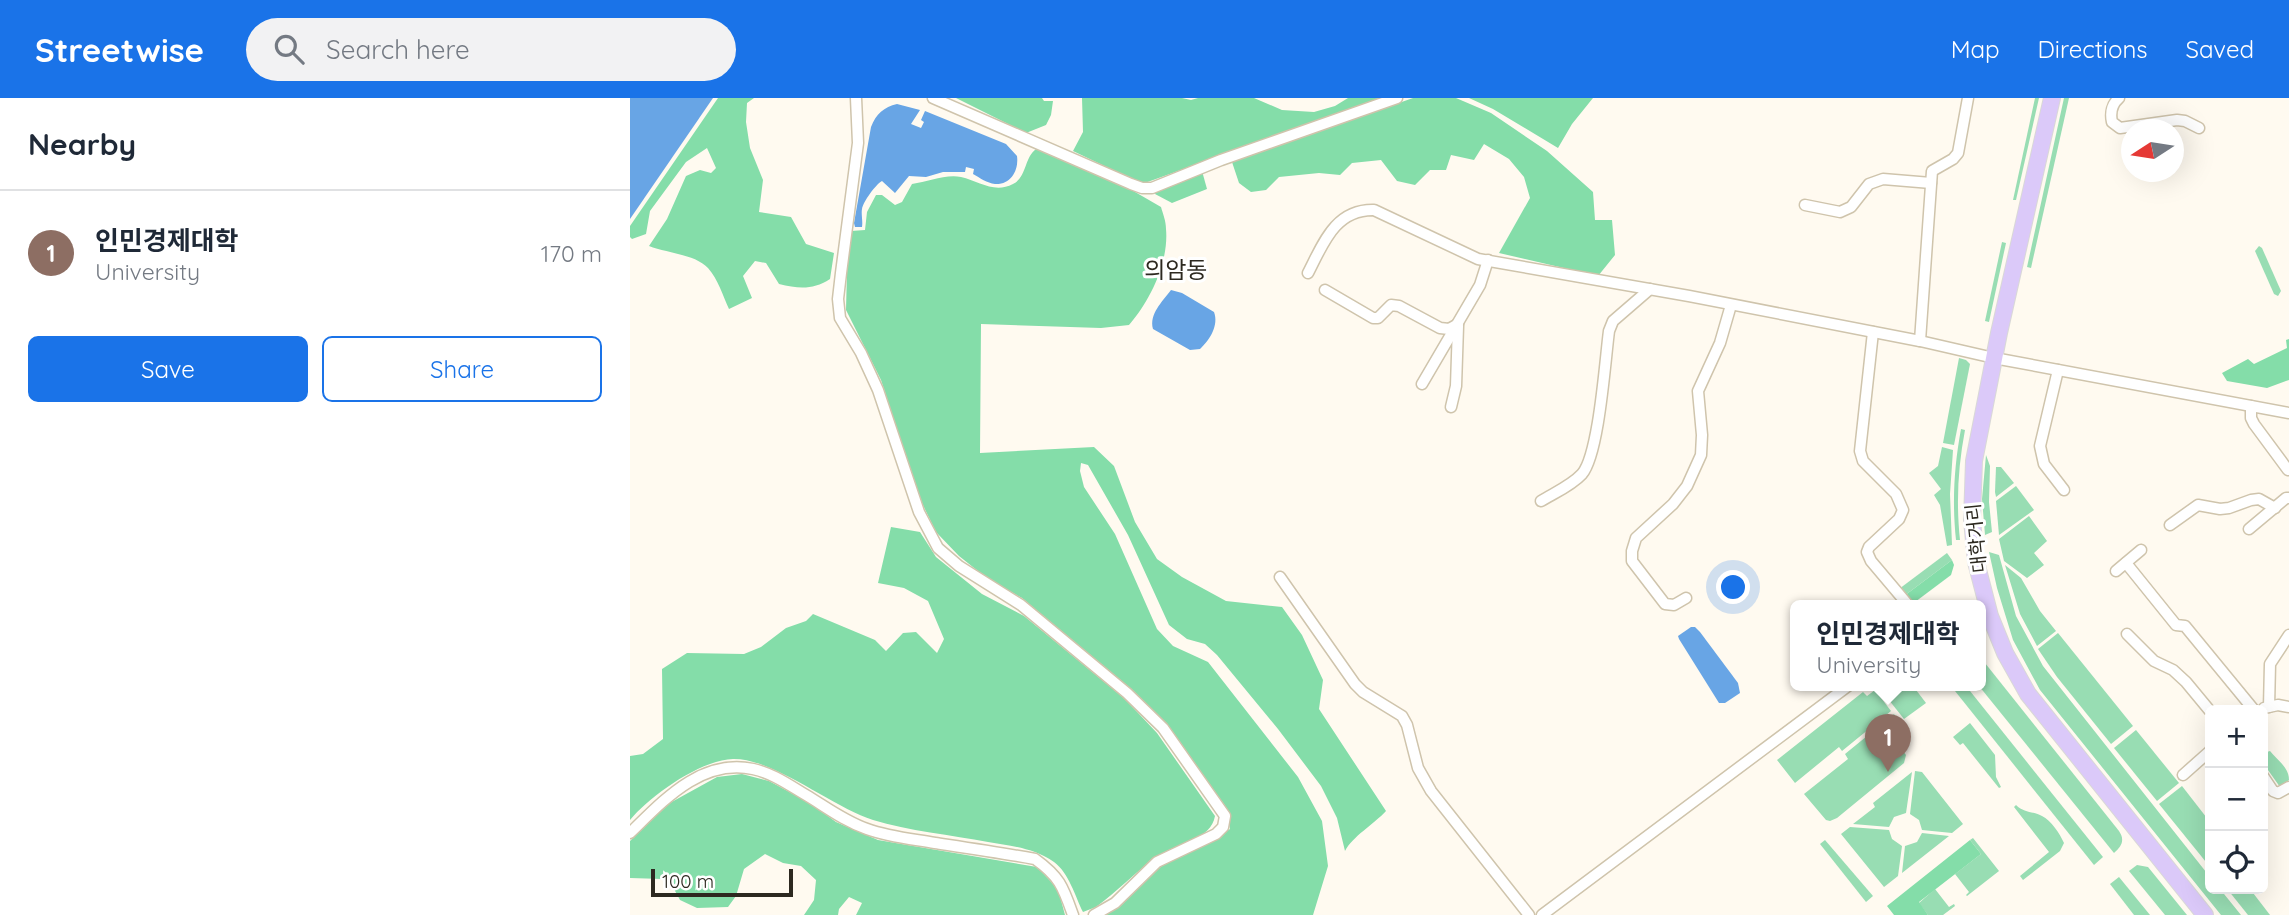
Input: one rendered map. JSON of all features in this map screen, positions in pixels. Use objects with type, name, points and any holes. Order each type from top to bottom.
[{"type":"main road","name":"대학거리","points":[[2052,98],[1974,461],[1972,488],[1975,554],[1990,615],[2005,653],[2028,694],[2205,915]]},
{"type":"street","points":[[856,98],[858,143],[838,299],[840,318],[861,353],[878,390],[919,512],[938,548],[959,566],[1021,605],[1127,693],[1163,728],[1225,816],[1223,827],[1216,834],[1157,862],[1115,902],[1094,915]]},
{"type":"street","points":[[933,98],[1142,188],[1152,188],[1221,160],[1397,98]]},
{"type":"street","points":[[1920,341],[1932,171],[1958,153],[1968,98]]},
{"type":"street","points":[[2119,98],[2112,108],[2112,122],[2115,126],[2128,128],[2177,120],[2199,128]]},
{"type":"street","points":[[1805,205],[1840,212],[1851,207],[1869,184],[1883,178],[1931,183]]},
{"type":"street","points":[[1308,273],[1329,233],[1347,216],[1362,210],[1374,210],[1465,255],[2289,413]]},
{"type":"street","points":[[1422,384],[1480,285],[1488,260]]},
{"type":"street","points":[[1541,501],[1576,480],[1588,464],[1595,440],[1609,331],[1613,321],[1650,289]]},
{"type":"street","points":[[1325,290],[1373,318],[1378,318],[1391,305],[1399,306],[1440,328],[1449,329],[1458,324]]},
{"type":"street","points":[[1686,598],[1674,605],[1665,604],[1632,561],[1632,551],[1636,538],[1687,486],[1701,455],[1698,391],[1720,343],[1731,305]]},
{"type":"street","points":[[1451,407],[1456,386],[1458,324]]},
{"type":"street","points":[[1873,332],[1860,451],[1863,461],[1896,494],[1903,510],[1899,519],[1867,552],[1871,561],[1904,600]]},
{"type":"street","points":[[2058,370],[2040,446],[2044,464],[2064,490]]},
{"type":"street","points":[[2251,406],[2251,418],[2288,470]]},
{"type":"street","points":[[2249,529],[2289,498]]},
{"type":"street","points":[[2170,525],[2198,505],[2220,509],[2259,499],[2275,508]]},
{"type":"street","points":[[2116,571],[2141,550]]},
{"type":"street","points":[[2126,563],[2176,625],[2185,626],[2250,705]]},
{"type":"street","points":[[1280,578],[1355,684],[1363,692],[1402,716],[1407,725],[1418,768],[1431,791],[1529,915]]},
{"type":"street","points":[[2127,634],[2154,661],[2173,670],[2205,705]]},
{"type":"street","points":[[2265,705],[2270,664],[2289,635]]},
{"type":"street","points":[[1542,915],[1842,691]]},
{"type":"street","points":[[2268,708],[2278,705],[2289,707]]},
{"type":"street","points":[[2183,775],[2205,755]]},
{"type":"street","points":[[630,832],[671,793],[702,775],[718,769],[754,769],[865,828],[892,836],[1035,859],[1053,872],[1065,891],[1073,915]]},
{"type":"street","points":[[2268,784],[2273,791],[2283,792],[2289,787]]},
{"type":"green space","points":[[718,98],[754,98],[747,103],[746,122],[750,148],[763,180],[759,212],[791,217],[806,244],[834,253],[830,279],[806,288],[779,284],[766,263],[755,261],[743,276],[752,298],[729,309],[715,277],[702,263],[649,246],[667,219],[686,176],[700,170],[711,173],[716,168],[707,148],[686,162],[650,211],[646,234],[632,239],[630,237],[630,226]]},
{"type":"green space","points":[[956,98],[1042,98],[1044,101],[1053,101],[1046,125],[1026,133]]},
{"type":"green space","points":[[1082,98],[1254,98],[1282,110],[1314,112],[1335,106],[1348,98],[1390,98],[1142,184],[1073,151],[1083,132]]},
{"type":"green space","points":[[1413,98],[1456,98],[1491,113],[1547,151],[1593,192],[1595,220],[1612,220],[1615,255],[1598,276],[1499,253],[1530,198],[1524,177],[1509,159],[1484,144],[1474,160],[1451,155],[1446,170],[1430,170],[1415,185],[1397,181],[1381,160],[1352,163],[1340,175],[1319,173],[1279,177],[1266,190],[1251,192],[1239,183],[1232,162]]},
{"type":"green space","points":[[1469,98],[1593,98],[1572,124],[1558,148],[1493,109]]},
{"type":"green space","points":[[2035,98],[2039,98],[2016,200],[2013,200]]},
{"type":"green space","points":[[2064,98],[2069,98],[2031,268],[2027,267]]},
{"type":"green space","points":[[1036,149],[1123,185],[1161,207],[1166,226],[1164,255],[1151,293],[1129,325],[1101,328],[981,324],[980,453],[1094,447],[1114,466],[1135,522],[1157,559],[1182,577],[1226,601],[1282,607],[1302,635],[1323,680],[1319,709],[1386,811],[1345,851],[1337,818],[1321,786],[1278,729],[1217,655],[1205,644],[1187,639],[1169,625],[1128,535],[1088,465],[1081,463],[1084,487],[1115,534],[1157,629],[1173,646],[1208,662],[1298,777],[1322,821],[1328,866],[1313,915],[1103,915],[1162,865],[1230,829],[1226,807],[1166,724],[1022,598],[988,579],[959,556],[936,532],[920,499],[881,380],[846,310],[851,231],[865,230],[867,212],[876,195],[882,195],[895,205],[902,202],[912,184],[949,177],[961,177],[993,187],[1006,187],[1018,181],[1029,157]]},
{"type":"green space","points":[[1202,171],[1207,189],[1172,203],[1155,194],[1156,190]]},
{"type":"green space","points":[[2002,242],[2006,243],[1989,322],[1985,321]]},
{"type":"green space","points":[[2259,246],[2281,291],[2278,296],[2274,294],[2255,251]]},
{"type":"green space","points":[[2289,339],[2289,380],[2267,388],[2227,381],[2222,373],[2248,359],[2254,364],[2287,348],[2286,340]]},
{"type":"green space","points":[[1959,358],[1970,364],[1954,445],[1943,443]]},
{"type":"green space","points":[[1961,429],[1965,430],[1958,485],[1960,540],[1956,540],[1954,484]]},
{"type":"green space","points":[[1942,447],[1953,450],[1950,494],[1952,545],[1947,546],[1940,505],[1934,495],[1941,489],[1929,473],[1938,466]]},
{"type":"green space","points":[[1986,455],[1990,466],[1992,532],[1985,535],[1982,499]]},
{"type":"green space","points":[[1996,467],[2001,467],[2014,483],[1996,497],[1995,492]]},
{"type":"green space","points":[[2016,486],[2034,510],[1999,535],[1996,501]]},
{"type":"green space","points":[[2029,516],[2047,541],[2034,553],[2044,565],[2027,578],[2004,561],[1999,539]]},
{"type":"green space","points":[[891,527],[920,532],[936,557],[982,594],[1024,616],[1124,698],[1157,733],[1215,816],[1207,831],[1160,855],[1096,907],[1083,912],[1064,872],[1054,862],[1038,854],[1014,846],[915,830],[873,820],[839,805],[784,774],[749,761],[720,761],[691,772],[650,800],[630,820],[630,756],[643,754],[663,739],[662,669],[687,653],[744,654],[761,647],[786,628],[806,621],[813,614],[875,640],[886,651],[903,633],[916,632],[937,653],[944,639],[928,601],[904,588],[878,583]]},
{"type":"green space","points":[[1989,552],[1999,555],[2016,616],[2043,666],[2205,871],[2205,894],[2224,894],[2241,915],[2221,915],[2040,690],[2013,640]]},
{"type":"green space","points":[[1947,553],[1952,560],[1904,596],[1899,589]]},
{"type":"green space","points":[[1952,560],[1954,565],[1951,575],[1918,600],[1907,600],[1904,596]]},
{"type":"green space","points":[[2005,565],[2021,578],[2040,611],[2056,631],[2037,646],[2020,614]]},
{"type":"green space","points":[[2058,633],[2133,726],[2111,744],[2038,649]]},
{"type":"green space","points":[[1986,664],[2119,831],[2122,843],[2114,853],[1983,691],[1986,691]]},
{"type":"green space","points":[[1876,691],[1891,711],[1842,751],[1839,747],[1795,783],[1777,760],[1863,692],[1867,696]]},
{"type":"green space","points":[[1882,691],[1917,691],[1926,703],[1904,719]]},
{"type":"green space","points":[[1955,691],[1970,691],[2103,857],[2094,865]]},
{"type":"green space","points":[[1894,714],[1903,726],[1891,736],[1906,755],[1904,763],[1837,818],[1826,820],[1804,794],[1848,759],[1845,754]]},
{"type":"green space","points":[[1970,723],[1995,755],[1996,777],[2001,787],[1999,788],[1963,743],[1960,745],[1953,737]]},
{"type":"green space","points":[[2136,730],[2179,783],[2157,801],[2114,748]]},
{"type":"green space","points":[[2270,751],[2287,771],[2289,780],[2280,787],[2268,770]]},
{"type":"green space","points":[[1915,771],[1922,772],[1963,824],[1952,833],[1922,830],[1919,820],[1910,814]]},
{"type":"green space","points":[[1912,772],[1906,813],[1894,817],[1889,827],[1853,824],[1875,807],[1873,803]]},
{"type":"green space","points":[[742,774],[769,781],[810,803],[836,822],[878,840],[1037,867],[1058,889],[1065,915],[856,915],[862,903],[849,897],[839,909],[838,915],[804,915],[814,900],[816,880],[801,866],[783,863],[765,854],[744,869],[736,896],[728,907],[697,908],[680,900],[674,889],[662,879],[630,878],[630,841],[668,804],[717,777]]},
{"type":"green space","points":[[2182,786],[2205,816],[2205,861],[2159,804]]},
{"type":"green space","points":[[2016,805],[2045,818],[2064,843],[2060,851],[2023,880],[2020,876],[2049,852],[2014,807]]},
{"type":"green space","points":[[1850,827],[1889,830],[1892,839],[1902,846],[1898,876],[1884,887],[1841,834]]},
{"type":"green space","points":[[1922,833],[1949,836],[1902,873],[1905,846],[1917,842]]},
{"type":"green space","points":[[1973,838],[1999,871],[1967,896],[1969,892],[1955,874],[1981,854],[1970,840]]},
{"type":"green space","points":[[1825,840],[1873,896],[1866,902],[1820,844]]},
{"type":"green space","points":[[1970,840],[1981,854],[1919,902],[1928,915],[1894,915],[1887,906]]},
{"type":"green space","points":[[2137,865],[2148,867],[2187,915],[2165,915],[2129,871]]},
{"type":"green space","points":[[2119,877],[2150,915],[2134,915],[2110,884]]},
{"type":"green space","points":[[1935,889],[1949,907],[1954,904],[1955,906],[1943,915],[1928,915],[1919,903]]},
{"type":"green space","points":[[2231,894],[2254,894],[2270,915],[2248,915]]},
{"type":"water","points":[[630,98],[713,98],[630,219]]},
{"type":"water","points":[[897,104],[920,110],[911,124],[921,128],[925,111],[1006,144],[1017,156],[1013,176],[1001,184],[995,184],[978,177],[973,174],[974,169],[966,167],[965,172],[943,172],[926,177],[909,176],[895,193],[882,181],[873,189],[863,206],[862,227],[855,227],[871,127],[881,112]]},
{"type":"water","points":[[1171,290],[1182,293],[1214,312],[1213,332],[1200,349],[1190,350],[1153,329],[1155,313]]},
{"type":"water","points":[[1691,627],[1700,632],[1738,683],[1740,693],[1725,703],[1719,703],[1679,639],[1678,636]]},
{"type":"place","name":"인민경제대학","points":[[1888,772]]},
{"type":"district","name":"의암동","points":[[1176,270]]}]
